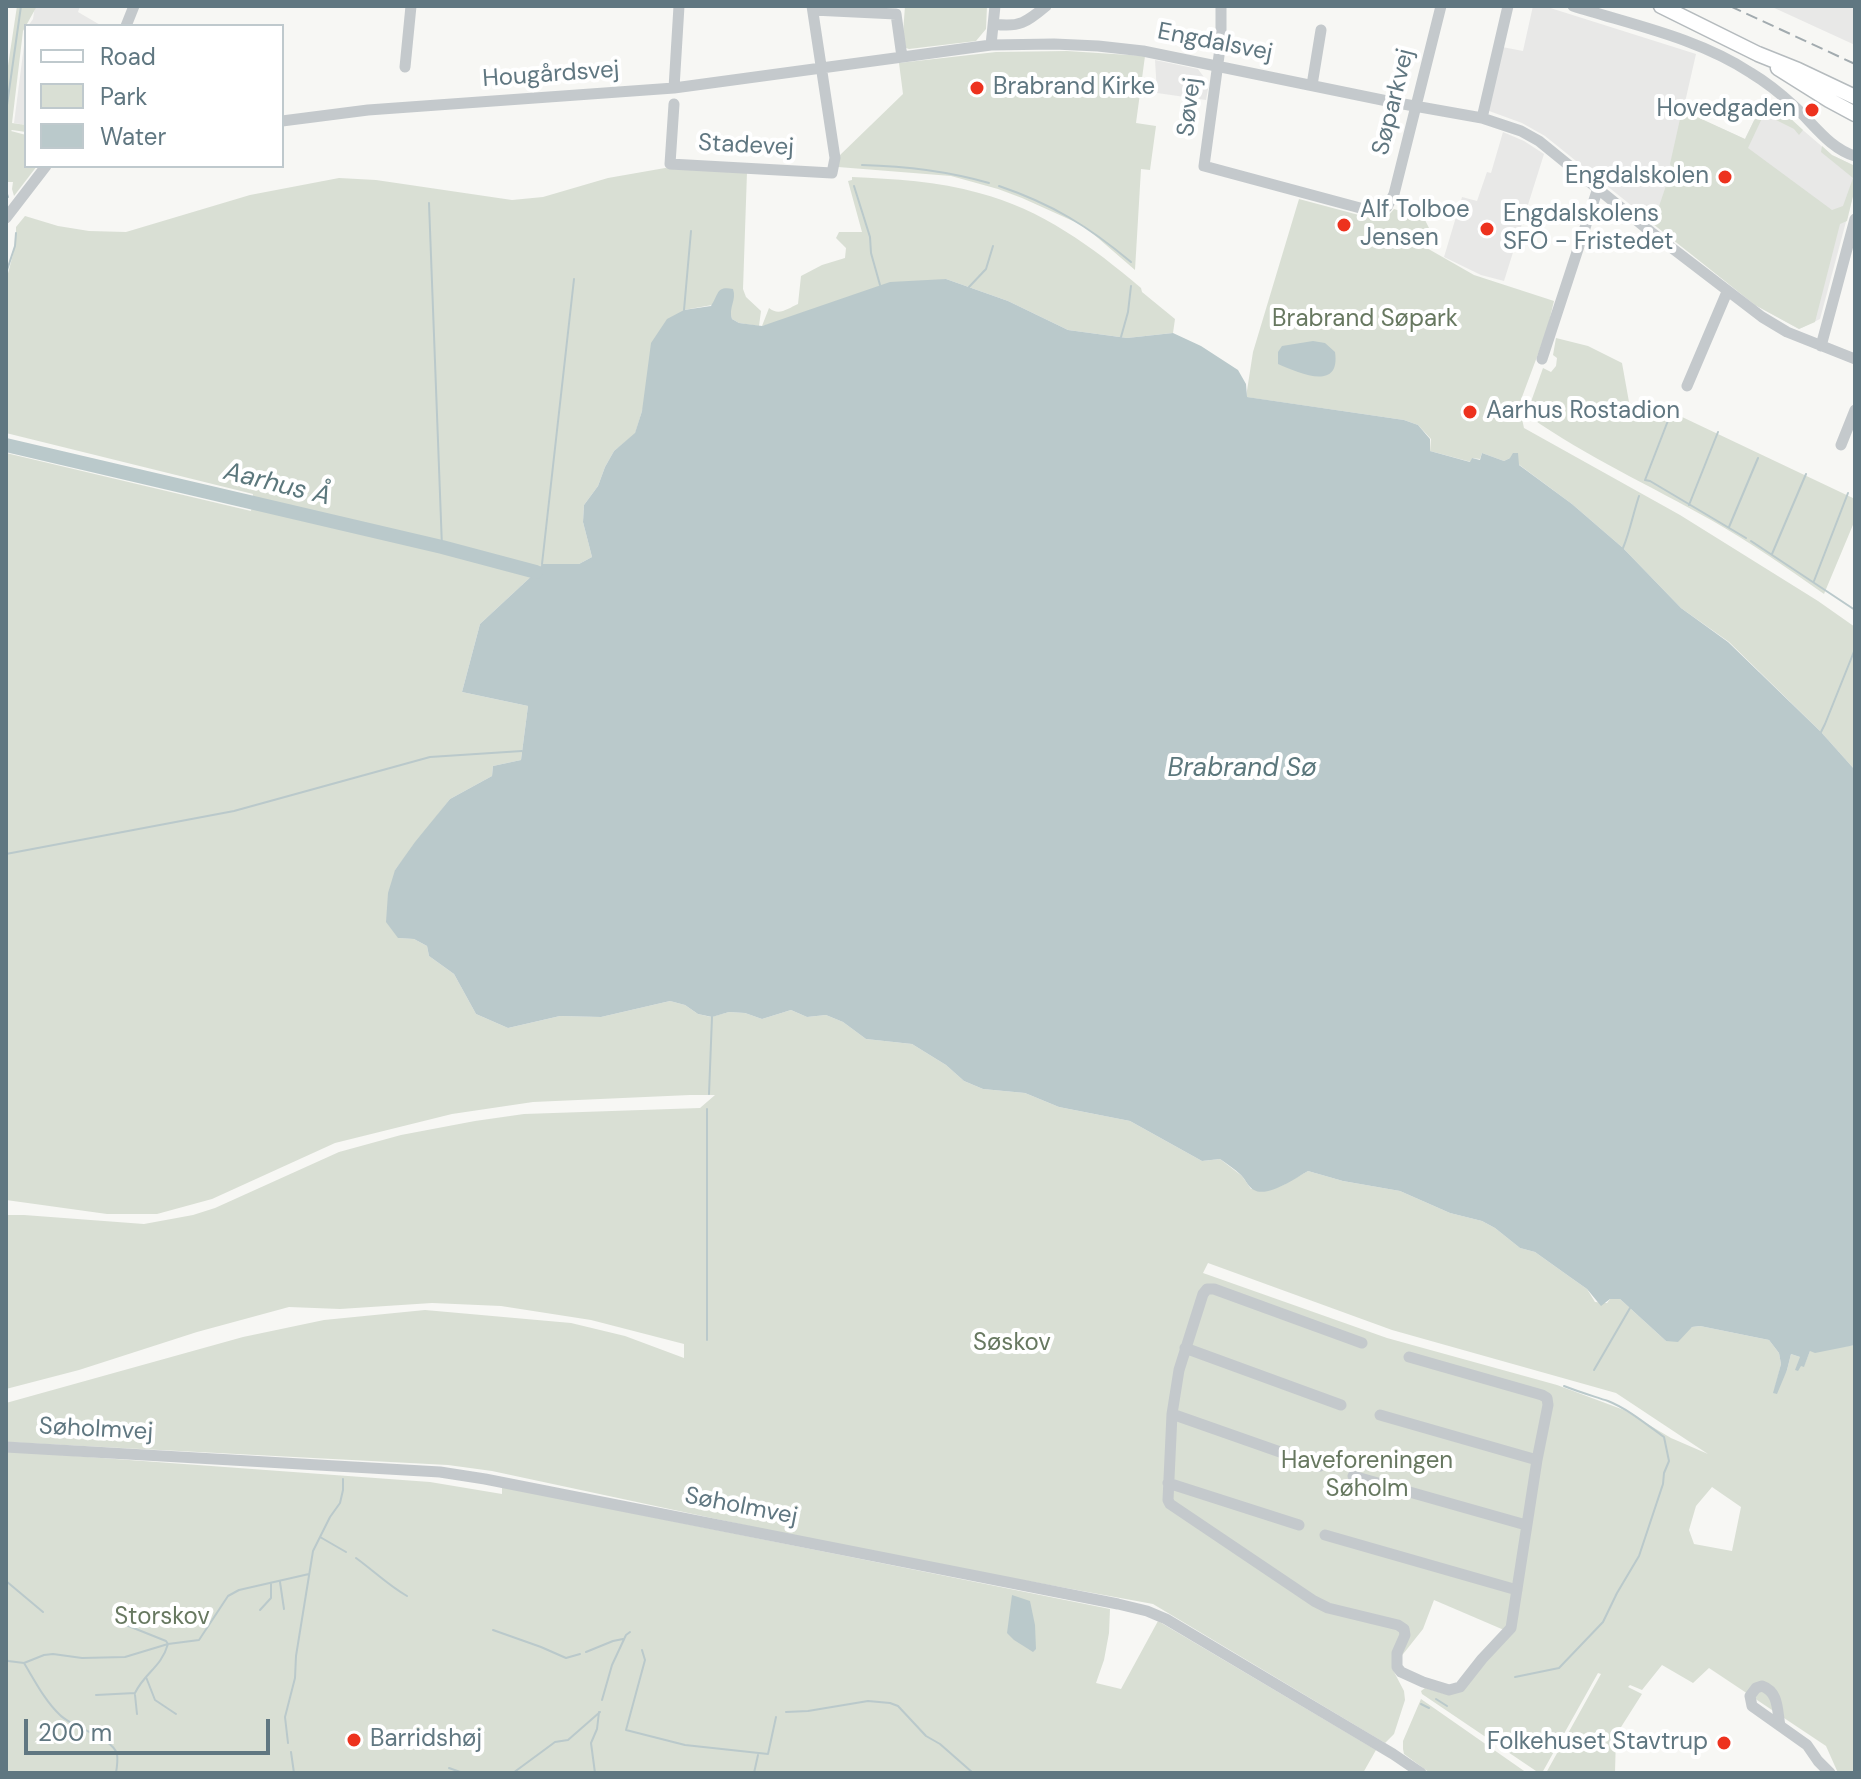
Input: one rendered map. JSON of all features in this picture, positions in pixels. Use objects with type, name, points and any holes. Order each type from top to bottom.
[{"type":"main road","points":[[1661,6],[1855,97]]},
{"type":"main road","points":[[1758,54],[1793,79],[1855,114]]},
{"type":"street","points":[[405,67],[411,6]]},
{"type":"street","points":[[674,88],[679,6]]},
{"type":"street","points":[[991,45],[995,6]]},
{"type":"street","points":[[994,24],[1020,24],[1046,6]]},
{"type":"street","name":"Søvej","points":[[1221,6],[1222,23],[1204,166],[1368,211],[1375,212],[1387,207]]},
{"type":"street","name":"Søparkvej","points":[[1387,207],[1394,194],[1441,6]]},
{"type":"street","points":[[1482,118],[1508,6]]},
{"type":"street","points":[[1573,6],[1696,45],[1733,62],[1793,105],[1836,147],[1855,156]]},
{"type":"street","points":[[823,67],[813,8],[896,14],[902,57]]},
{"type":"street","points":[[1312,85],[1321,30]]},
{"type":"street","name":"Engdalsvej","points":[[823,67],[991,45],[1098,46],[1143,51],[1482,118],[1521,131],[1539,141],[1762,317],[1787,332],[1855,359]]},
{"type":"street","name":"Hougårdsvej","points":[[284,121],[368,110],[674,88],[823,67]]},
{"type":"street","name":"Stadevej","points":[[674,104],[670,164],[832,173],[835,158],[823,67]]},
{"type":"street","points":[[7,216],[44,168]]},
{"type":"street","points":[[1542,359],[1598,188]]},
{"type":"street","points":[[1821,346],[1855,219]]},
{"type":"street","points":[[1687,386],[1727,292]]},
{"type":"street","points":[[1841,445],[1855,410]]},
{"type":"street","points":[[1362,1343],[1207,1289],[1179,1370],[1172,1414],[1168,1500],[1314,1601],[1328,1608],[1404,1629],[1405,1635],[1397,1653],[1397,1667],[1401,1672],[1449,1690],[1460,1687],[1511,1628],[1548,1405],[1547,1398],[1542,1395],[1409,1357]]},
{"type":"street","points":[[1185,1348],[1341,1405]]},
{"type":"street","points":[[1172,1414],[1320,1466]]},
{"type":"street","points":[[1380,1415],[1537,1460]]},
{"type":"street","name":"Søholmvej","points":[[6,1447],[440,1472],[1118,1604],[1166,1619],[1421,1773]]},
{"type":"street","points":[[1353,1476],[1526,1525]]},
{"type":"street","points":[[1168,1483],[1299,1525]]},
{"type":"street","points":[[1325,1535],[1517,1590]]},
{"type":"street","points":[[1780,1726],[1807,1745],[1830,1773]]},
{"type":"shaded area","points":[[35,6],[80,6],[78,12],[99,24],[29,24]]},
{"type":"shaded area","name":"Engdalskolen","points":[[1533,6],[1544,6],[1696,54],[1683,111],[1745,139],[1761,106],[1797,125],[1832,155],[1855,166],[1855,188],[1820,319],[1799,329],[1755,305],[1545,136],[1522,123],[1481,108],[1497,46],[1523,51]]},
{"type":"shaded area","points":[[1770,6],[1855,6],[1855,45]]},
{"type":"shaded area","points":[[24,46],[24,125],[14,123]]},
{"type":"shaded area","points":[[1155,60],[1198,69],[1209,84],[1206,100],[1157,93]]},
{"type":"shaded area","name":"Engdalskolens SFO - Fristedet","points":[[1503,132],[1544,154],[1504,281],[1481,275],[1444,257],[1462,197],[1477,201],[1487,172],[1491,173]]},
{"type":"green space","points":[[17,6],[37,6],[24,24],[12,123],[24,125],[24,132],[11,131],[24,134],[24,168],[35,168],[14,196],[13,182],[6,182],[6,79]]},
{"type":"green space","points":[[905,6],[987,6],[986,29],[976,41],[909,49],[906,48],[903,33]]},
{"type":"green space","points":[[1067,51],[1145,56],[1136,123],[1156,126],[1150,170],[1141,169],[1135,270],[1084,226],[998,189],[951,176],[838,167],[839,156],[903,94],[899,63],[996,52]]},
{"type":"green space","points":[[1775,104],[1803,130],[1799,135],[1794,129],[1764,114],[1748,148],[1832,210],[1843,206],[1853,178],[1821,152],[1822,146],[1832,155],[1855,166],[1855,188],[1847,221],[1840,224],[1815,322],[1799,329],[1755,305],[1653,224],[1672,168],[1670,164],[1682,110],[1745,139],[1761,106]]},
{"type":"green space","points":[[665,168],[747,172],[743,289],[746,297],[761,311],[759,326],[739,323],[732,319],[730,312],[712,305],[684,310],[635,434],[614,451],[598,486],[584,505],[583,522],[592,557],[579,564],[542,564],[480,624],[462,692],[528,706],[521,760],[493,766],[492,776],[450,799],[395,870],[398,938],[414,939],[427,946],[429,956],[454,974],[476,1014],[508,1028],[560,1016],[601,1017],[670,1001],[711,1017],[729,1012],[762,1019],[791,1010],[807,1017],[826,1015],[843,1022],[866,1039],[912,1044],[946,1065],[964,1081],[983,1089],[1025,1093],[1059,1107],[1130,1121],[1202,1161],[1220,1159],[1242,1176],[1251,1189],[1283,1185],[1308,1171],[1400,1191],[1495,1228],[1520,1248],[1535,1252],[1587,1289],[1595,1302],[1607,1303],[1610,1299],[1620,1299],[1666,1341],[1700,1326],[1769,1340],[1779,1353],[1781,1364],[1774,1392],[1787,1370],[1791,1354],[1800,1357],[1804,1366],[1810,1351],[1855,1345],[1855,1773],[1838,1773],[1826,1746],[1709,1668],[1693,1683],[1662,1665],[1642,1690],[1628,1687],[1642,1694],[1616,1735],[1615,1773],[1546,1773],[1601,1674],[1598,1673],[1542,1773],[1539,1773],[1422,1694],[1425,1688],[1445,1694],[1511,1633],[1434,1600],[1423,1629],[1392,1668],[1404,1691],[1405,1700],[1394,1734],[1385,1743],[1153,1604],[875,1553],[492,1471],[448,1465],[6,1442],[6,1403],[243,1337],[324,1320],[425,1310],[571,1323],[625,1336],[684,1358],[684,1344],[591,1320],[501,1306],[432,1303],[340,1309],[289,1307],[6,1389],[6,1215],[144,1224],[215,1208],[339,1152],[401,1135],[524,1114],[700,1108],[715,1095],[533,1102],[452,1114],[335,1143],[212,1199],[157,1214],[107,1214],[6,1200],[6,453],[251,511],[253,494],[6,433],[6,281],[16,243],[16,227],[25,216],[89,231],[126,232],[250,195],[339,178],[376,180],[512,200],[543,197],[608,178]],"holes":[[[1208,1263],[1392,1330],[1616,1393],[1708,1454],[1671,1438],[1624,1410],[1557,1385],[1387,1338],[1203,1273]],[[1712,1487],[1741,1507],[1732,1551],[1694,1544],[1689,1530],[1696,1506]]]},
{"type":"green space","points":[[852,177],[948,186],[1002,200],[1045,219],[1085,244],[1141,288],[1175,319],[1173,333],[1127,338],[1068,330],[1008,301],[946,279],[762,326],[769,308],[780,312],[798,304],[801,276],[845,258],[846,248],[836,238],[839,232],[862,232],[848,181]]},
{"type":"green space","name":"Brabrand Søpark","points":[[1299,199],[1370,218],[1388,216],[1394,209],[1424,218],[1429,228],[1425,247],[1474,275],[1554,301],[1547,330],[1519,405],[1524,428],[1680,515],[1855,627],[1855,770],[1821,732],[1729,642],[1681,608],[1623,548],[1572,504],[1510,458],[1504,461],[1482,453],[1480,459],[1472,458],[1471,462],[1430,451],[1431,439],[1418,425],[1404,420],[1246,397],[1253,352]]},
{"type":"green space","points":[[1556,338],[1588,346],[1622,363],[1629,402],[1647,420],[1659,421],[1680,416],[1855,499],[1855,520],[1824,594],[1726,528],[1596,458],[1530,417],[1527,413],[1543,368],[1551,372],[1556,366],[1557,358],[1553,355]]},
{"type":"green space","name":"Storskov","points":[[6,1451],[430,1482],[502,1494],[502,1487],[1110,1609],[1104,1660],[1096,1683],[1121,1689],[1158,1621],[1376,1750],[1363,1773],[6,1773]]},
{"type":"green space","points":[[1421,1699],[1527,1773],[1430,1773],[1404,1754],[1403,1749],[1403,1741]]},
{"type":"water","name":"Brabrand Sø","points":[[946,279],[1008,301],[1068,330],[1127,338],[1173,333],[1201,346],[1238,370],[1246,384],[1247,397],[1404,420],[1418,425],[1430,439],[1430,451],[1470,462],[1472,458],[1480,460],[1482,453],[1504,461],[1513,453],[1518,453],[1519,465],[1572,504],[1623,548],[1681,608],[1728,642],[1821,732],[1855,770],[1855,1345],[1815,1353],[1810,1351],[1804,1367],[1801,1366],[1798,1371],[1795,1370],[1800,1357],[1791,1354],[1777,1394],[1773,1393],[1781,1364],[1779,1353],[1769,1340],[1700,1326],[1692,1327],[1678,1342],[1666,1341],[1620,1299],[1610,1299],[1601,1306],[1587,1289],[1535,1252],[1520,1248],[1495,1228],[1400,1191],[1308,1171],[1281,1186],[1260,1192],[1252,1189],[1239,1173],[1220,1159],[1202,1161],[1130,1121],[1059,1107],[1025,1093],[983,1089],[964,1081],[946,1065],[912,1044],[866,1039],[843,1022],[826,1015],[807,1017],[791,1010],[762,1019],[729,1012],[712,1017],[670,1001],[601,1017],[560,1016],[508,1028],[476,1014],[454,974],[429,956],[427,946],[414,939],[398,938],[386,922],[388,893],[395,870],[450,799],[492,776],[493,766],[521,760],[528,706],[462,692],[480,624],[542,564],[579,564],[592,557],[583,522],[584,505],[598,486],[614,451],[635,433],[642,411],[651,343],[667,319],[684,310],[711,306],[724,289],[733,289],[732,319],[762,326],[890,282]]},
{"type":"water","points":[[1313,341],[1325,343],[1335,352],[1332,372],[1325,376],[1307,375],[1278,364],[1278,352],[1282,346]]},
{"type":"water","points":[[1012,1595],[1030,1601],[1035,1625],[1036,1649],[1033,1652],[1007,1633]]},
{"type":"waterway","points":[[6,112],[21,6]]},
{"type":"waterway","points":[[862,165],[926,170],[989,183]]},
{"type":"waterway","points":[[854,186],[870,237],[880,285]]},
{"type":"waterway","points":[[999,186],[1069,217],[1131,262]]},
{"type":"waterway","points":[[6,191],[8,197]]},
{"type":"waterway","points":[[429,203],[442,547]]},
{"type":"waterway","points":[[684,310],[691,231]]},
{"type":"waterway","points":[[6,273],[16,233]]},
{"type":"waterway","points":[[969,287],[986,269],[993,246]]},
{"type":"waterway","points":[[542,564],[574,279]]},
{"type":"waterway","points":[[1121,337],[1131,286]]},
{"type":"waterway","points":[[1669,418],[1645,480],[1746,538]]},
{"type":"waterway","points":[[1689,505],[1718,432]]},
{"type":"waterway","name":"Aarhus Å","points":[[6,445],[442,547],[536,572]]},
{"type":"waterway","points":[[1729,527],[1758,458]]},
{"type":"waterway","points":[[1772,554],[1806,474]]},
{"type":"waterway","points":[[1814,581],[1848,493]]},
{"type":"waterway","points":[[1623,548],[1639,496]]},
{"type":"waterway","points":[[1751,541],[1855,610]]},
{"type":"waterway","points":[[1821,732],[1855,649]]},
{"type":"waterway","points":[[6,854],[234,811],[430,757],[522,751]]},
{"type":"waterway","points":[[709,1094],[712,1017]]},
{"type":"waterway","points":[[707,1109],[707,1340]]},
{"type":"waterway","points":[[1594,1370],[1630,1308]]},
{"type":"waterway","points":[[1515,1677],[1559,1668],[1603,1622],[1639,1556],[1669,1461],[1664,1437],[1644,1422],[1615,1404],[1564,1386]]},
{"type":"waterway","points":[[288,1743],[285,1717],[295,1678],[313,1551],[340,1503],[343,1479]]},
{"type":"waterway","points":[[320,1537],[346,1552]]},
{"type":"waterway","points":[[356,1558],[407,1596]]},
{"type":"waterway","points":[[24,1663],[53,1654],[82,1658],[125,1657],[168,1644],[199,1640],[228,1596],[239,1590],[309,1574]]},
{"type":"waterway","points":[[6,1581],[43,1612]]},
{"type":"waterway","points":[[280,1582],[284,1609]]},
{"type":"waterway","points":[[260,1610],[271,1598],[271,1584]]},
{"type":"waterway","points":[[96,1695],[135,1693],[161,1659],[168,1644],[121,1623],[119,1607]]},
{"type":"waterway","points":[[493,1630],[566,1658],[580,1654]]},
{"type":"waterway","points":[[602,1700],[612,1665],[630,1632]]},
{"type":"waterway","points":[[586,1652],[623,1639]]},
{"type":"waterway","points":[[642,1650],[645,1660],[626,1730],[685,1745],[768,1754],[776,1717]]},
{"type":"waterway","points":[[6,1659],[24,1663],[60,1715],[114,1748],[117,1754],[116,1773]]},
{"type":"waterway","points":[[146,1677],[155,1700],[176,1714]]},
{"type":"waterway","points":[[135,1695],[137,1714]]},
{"type":"waterway","points":[[1436,1699],[1447,1706]]},
{"type":"waterway","points":[[786,1712],[868,1701],[890,1703],[898,1706],[926,1736],[973,1773]]},
{"type":"waterway","points":[[1421,1704],[1429,1708]]},
{"type":"waterway","points":[[595,1773],[591,1743],[599,1712]]},
{"type":"waterway","points":[[513,1773],[555,1742],[568,1740],[600,1712]]},
{"type":"waterway","points":[[291,1752],[294,1773]]},
{"type":"waterway","points":[[754,1773],[758,1755]]},
{"type":"waterway","points":[[449,1768],[463,1773]]},
{"type":"railway","points":[[1730,6],[1855,64]]},
{"type":"place","name":"Brabrand Kirke","points":[[977,88]]},
{"type":"place","name":"Hovedgaden","points":[[1812,110]]},
{"type":"place","name":"Engdalskolen","points":[[1725,177]]},
{"type":"place","name":"Alf Tolboe Jensen","points":[[1344,225]]},
{"type":"place","name":"Engdalskolens SFO - Fristedet","points":[[1487,229]]},
{"type":"place","name":"Aarhus Rostadion","points":[[1470,412]]},
{"type":"place","name":"Barridshøj","points":[[354,1740]]},
{"type":"place","name":"Folkehuset Stavtrup","points":[[1724,1743]]},
{"type":"park label","name":"Søskov","points":[[1012,1344]]},
{"type":"park label","name":"Haveforeningen Søholm","points":[[1367,1476]]}]
